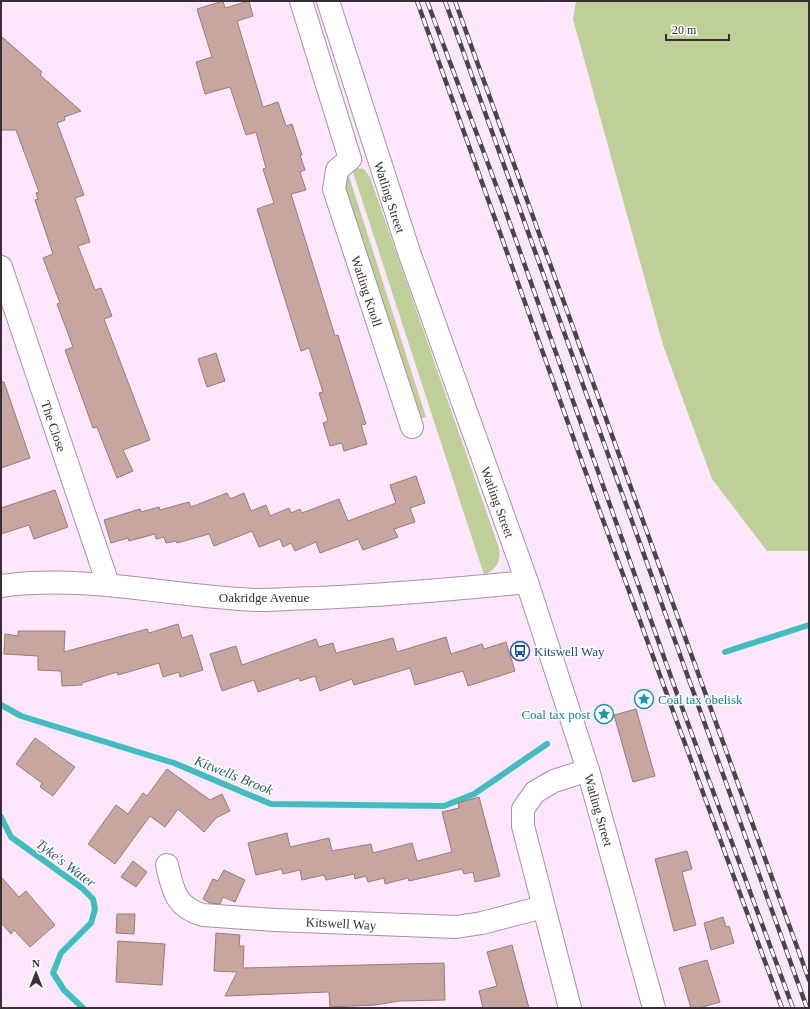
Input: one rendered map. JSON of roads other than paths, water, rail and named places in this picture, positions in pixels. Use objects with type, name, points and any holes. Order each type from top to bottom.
[{"type":"street","points":[[302,1],[350,159],[376,152]]},
{"type":"street","name":"Watling Street","points":[[328,1],[409,252],[527,582],[588,770],[654,1008]]},
{"type":"street","name":"Watling Knoll","points":[[350,159],[337,170],[334,189],[412,427]]},
{"type":"street","name":"The Close","points":[[1,267],[108,584]]},
{"type":"street","name":"Oakridge Avenue","points":[[1,586],[63,582],[108,584],[207,597],[258,600],[394,594],[527,582]]},
{"type":"street","points":[[570,1008],[523,826],[523,809],[535,792],[554,781],[588,770]]},
{"type":"street","name":"Kitswell Way","points":[[167,865],[174,891],[179,902],[195,913],[203,915],[450,927],[482,923],[543,907]]},
{"type":"waterway","name":"Kitwells Brook","points":[[725,652],[809,625]]},
{"type":"waterway","name":"Kitwells Brook","points":[[1,705],[21,716],[174,763],[271,804],[444,806],[474,794],[547,744]]},
{"type":"waterway","name":"Tyke's Water","points":[[1,817],[11,837],[82,888],[93,899],[95,909],[91,923],[61,953],[53,973],[64,990],[83,1008]]},
{"type":"railway","points":[[417,1],[596,501],[782,1008]]},
{"type":"railway","points":[[427,1],[502,201],[676,691],[793,1008]]},
{"type":"railway","points":[[445,1],[807,1008]]},
{"type":"railway","points":[[455,1],[809,980]]},
{"type":"place","name":"Kitswell Way","points":[[520,651]]},
{"type":"place","name":"Coal tax obelisk","points":[[644,699]]},
{"type":"place","name":"Coal tax post","points":[[604,714]]}]
